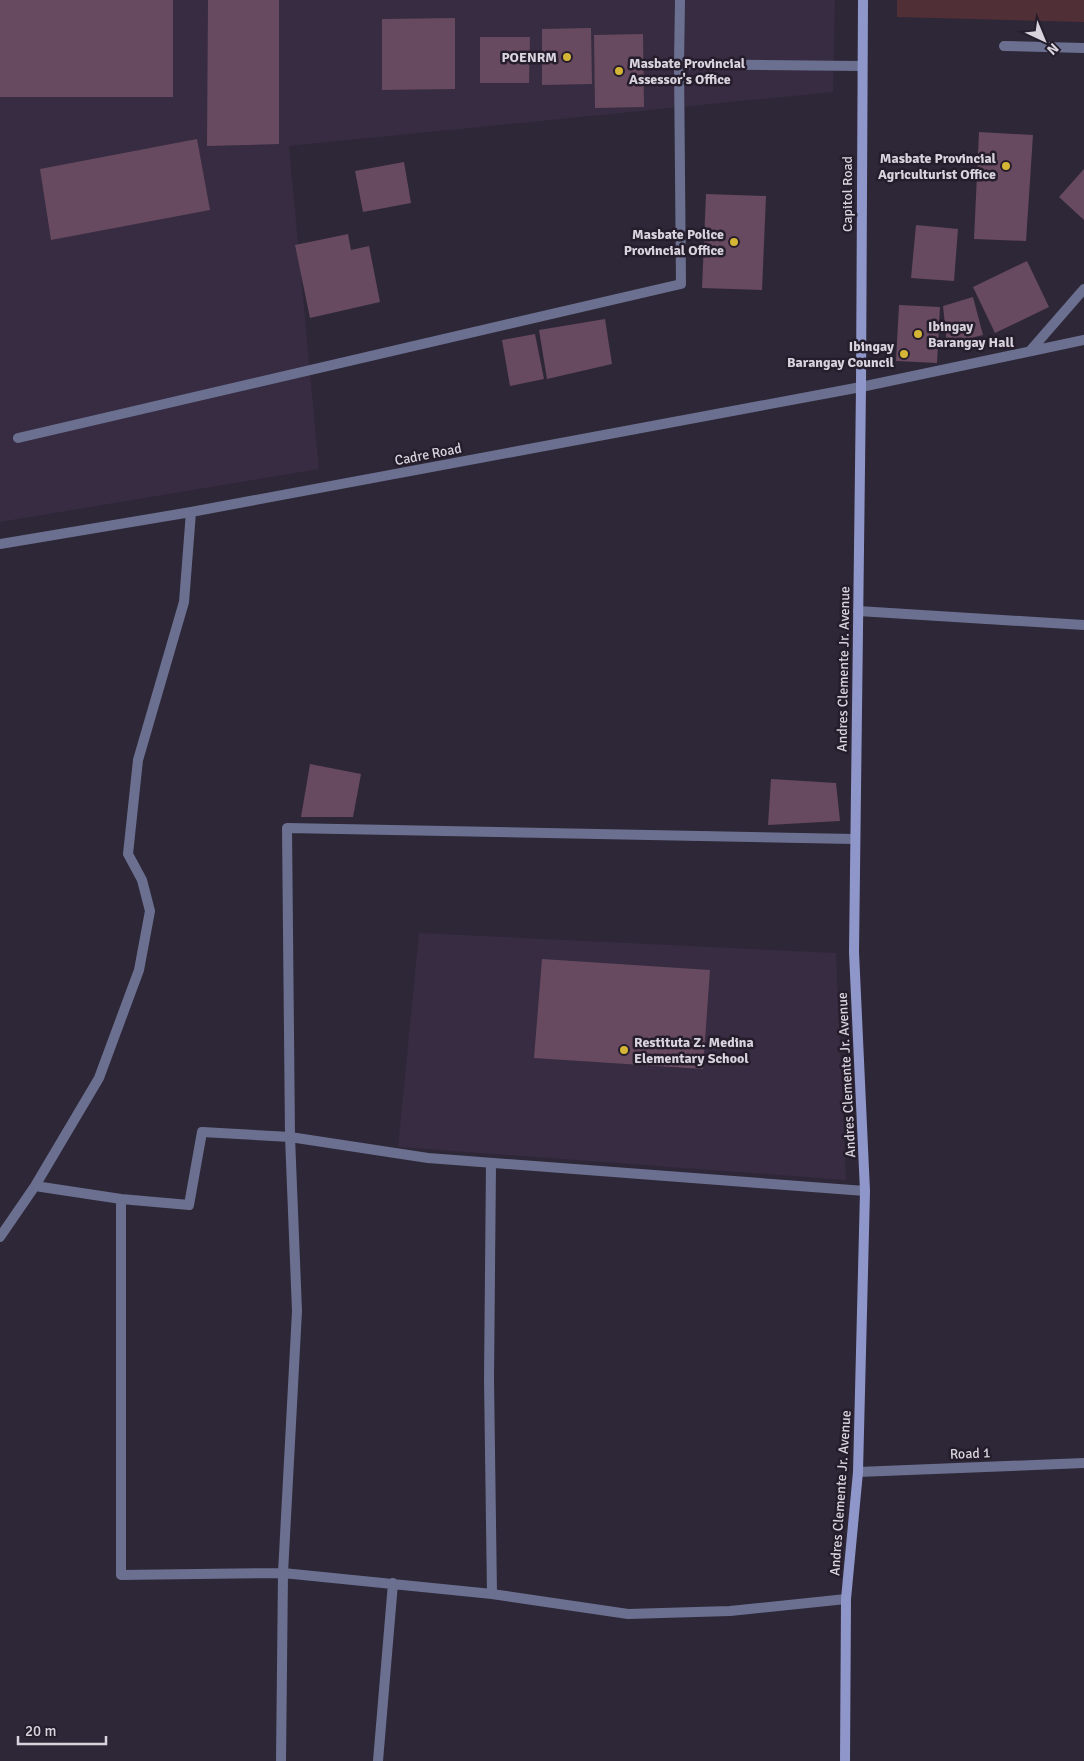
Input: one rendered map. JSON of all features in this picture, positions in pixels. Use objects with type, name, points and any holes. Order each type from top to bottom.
[{"type":"main road","name":"Capitol Road","points":[[860,387],[863,0]]},
{"type":"main road","name":"Andres Clemente Jr. Avenue","points":[[845,1761],[846,1599],[858,1472],[865,1191],[854,952],[860,387]]},
{"type":"street","points":[[18,438],[681,284],[678,64],[680,0]]},
{"type":"street","points":[[1004,46],[1084,48]]},
{"type":"street","points":[[678,64],[861,66]]},
{"type":"street","points":[[1030,351],[1084,289]]},
{"type":"street","name":"Cadre Road","points":[[0,544],[191,512],[860,387],[1084,340]]},
{"type":"street","points":[[0,1236],[34,1186],[99,1078],[139,970],[150,911],[142,880],[128,854],[138,760],[184,602],[191,512]]},
{"type":"street","points":[[858,611],[1084,625]]},
{"type":"street","points":[[282,1761],[284,1573],[297,1311],[290,1137],[287,828],[854,839]]},
{"type":"street","points":[[34,1186],[121,1199],[189,1204],[202,1132],[290,1137],[428,1158],[865,1191]]},
{"type":"street","points":[[491,1163],[489,1379],[492,1594]]},
{"type":"street","points":[[121,1199],[121,1575],[284,1573],[492,1594],[628,1614],[730,1611],[846,1599]]},
{"type":"street","name":"Road 1","points":[[858,1472],[1084,1462]]},
{"type":"street","points":[[378,1761],[393,1584]]},
{"type":"shaded area","points":[[0,0],[835,0],[833,92],[289,146],[319,469],[0,522]]},
{"type":"shaded area","points":[[897,0],[1084,0],[1084,22],[897,17]]},
{"type":"shaded area","name":"Restituta Z. Medina Elementary School","points":[[419,933],[836,953],[846,1180],[398,1147]]},
{"type":"building","points":[[0,0],[173,0],[173,97],[0,97]]},
{"type":"building","points":[[208,0],[279,0],[279,144],[207,146]]},
{"type":"building","points":[[455,18],[455,89],[382,90],[382,19]]},
{"type":"building","name":"POENRM","points":[[591,28],[592,84],[542,85],[542,29]]},
{"type":"building","name":"Masbate Provincial Assessor's Office","points":[[643,34],[644,107],[595,108],[594,35]]},
{"type":"building","points":[[480,37],[530,37],[529,83],[480,83]]},
{"type":"building","points":[[979,132],[1033,135],[1026,241],[974,239]]},
{"type":"building","points":[[197,139],[210,210],[51,240],[40,169]]},
{"type":"building","points":[[404,162],[411,203],[363,212],[355,171]]},
{"type":"building","points":[[1084,169],[1084,220],[1059,197]]},
{"type":"building","name":"Masbate Police Provincial Office","points":[[706,194],[766,196],[762,290],[702,288]]},
{"type":"building","points":[[916,225],[958,229],[954,281],[911,278]]},
{"type":"building","points":[[348,234],[351,250],[369,246],[380,302],[310,318],[295,245]]},
{"type":"building","points":[[1027,261],[1049,307],[995,333],[973,287]]},
{"type":"building","points":[[973,297],[983,335],[947,344],[943,306]]},
{"type":"building","name":"Ibingay Barangay Hall","points":[[899,305],[940,307],[937,363],[896,361]]},
{"type":"building","points":[[605,319],[612,364],[547,379],[539,330]]},
{"type":"building","points":[[535,334],[544,379],[510,386],[502,340]]},
{"type":"building","points":[[310,764],[361,774],[353,817],[301,817]]},
{"type":"building","points":[[771,779],[836,783],[840,821],[768,825]]},
{"type":"building","points":[[542,959],[710,970],[703,1069],[534,1058]]},
{"type":"place","name":"POENRM","points":[[567,57]]},
{"type":"place","name":"Masbate Provincial Assessor's Office","points":[[619,71]]},
{"type":"place","name":"Masbate Provincial Agriculturist Office","points":[[1006,166]]},
{"type":"place","name":"Masbate Police Provincial Office","points":[[734,242]]},
{"type":"place","name":"Ibingay Barangay Hall","points":[[918,334]]},
{"type":"place","name":"Ibingay Barangay Council","points":[[904,354]]},
{"type":"place","name":"Restituta Z. Medina Elementary School","points":[[624,1050]]}]
